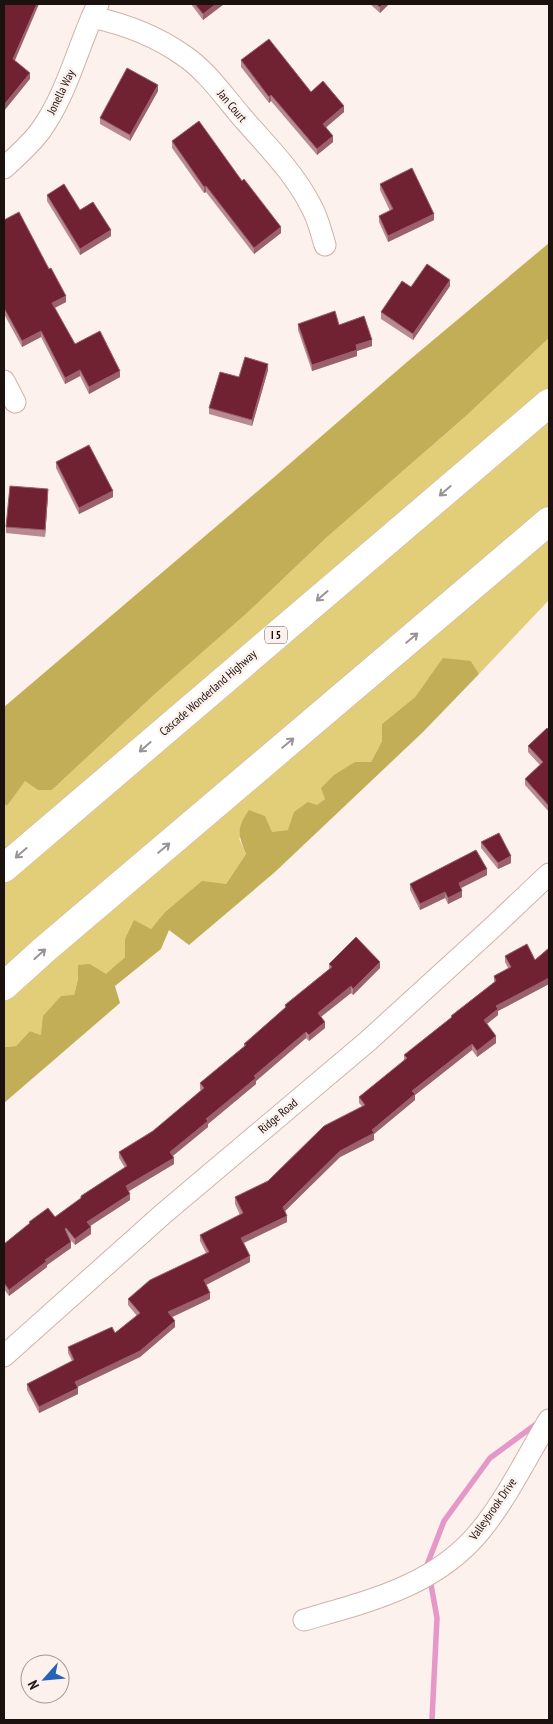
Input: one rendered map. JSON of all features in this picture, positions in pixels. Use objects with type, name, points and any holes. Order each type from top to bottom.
[{"type":"highway","points":[[470,470],[549,381]]},
{"type":"highway","name":"Cascade Wonderland Highway","points":[[4,868],[549,403]]},
{"type":"highway","points":[[4,986],[45,949],[549,522]]},
{"type":"street","name":"Jonella Way","points":[[4,168],[24,150],[41,130],[50,115],[71,72],[95,10]]},
{"type":"street","name":"Jan Court","points":[[95,10],[107,21],[151,36],[184,55],[203,72],[285,167],[303,192],[312,208],[325,245]]},
{"type":"street","points":[[4,381],[15,402]]},
{"type":"street","name":"Ridge Road","points":[[4,1356],[163,1214],[368,1041],[494,927],[549,874]]},
{"type":"street","name":"Valleybrook Drive","points":[[304,1620],[385,1596],[422,1578],[448,1562],[481,1530],[499,1504],[549,1420]]},
{"type":"shaded area","points":[[549,243],[549,338],[466,416],[326,538],[246,614],[156,693],[52,790],[38,790],[25,781],[7,806],[4,805],[4,707]]},
{"type":"shaded area","points":[[549,338],[549,600],[479,674],[471,661],[428,679],[415,697],[382,724],[382,741],[371,762],[355,762],[326,798],[289,830],[239,838],[246,854],[226,884],[164,913],[151,929],[125,939],[125,957],[106,975],[90,964],[78,979],[74,995],[41,1035],[30,1031],[16,1046],[4,1047],[4,806],[7,806],[25,780],[38,790],[52,790],[156,693],[246,614],[326,538],[466,416]]},
{"type":"shaded area","points":[[443,658],[471,661],[479,674],[423,732],[275,872],[189,945],[169,930],[161,949],[115,986],[120,1003],[4,1103],[4,1047],[16,1046],[30,1031],[41,1035],[43,1016],[61,996],[74,995],[78,979],[78,965],[90,964],[106,974],[125,957],[125,939],[134,920],[151,929],[164,913],[202,881],[226,884],[246,854],[241,841],[240,827],[249,810],[265,816],[272,832],[288,830],[294,812],[308,802],[317,805],[325,799],[321,788],[334,775],[355,762],[371,762],[382,741],[382,724],[415,697]]},
{"type":"building","points":[[4,4],[37,4],[13,59],[30,73],[4,105]]},
{"type":"building","points":[[195,4],[216,4],[203,14]]},
{"type":"building","points":[[269,39],[311,92],[323,81],[344,106],[323,124],[333,136],[317,149],[271,95],[269,97],[241,60]]},
{"type":"building","points":[[127,68],[158,85],[130,135],[100,118]]},
{"type":"building","points":[[199,121],[242,181],[244,179],[281,227],[254,248],[206,186],[204,187],[172,141]]},
{"type":"building","points":[[412,168],[434,214],[388,236],[379,216],[393,209],[380,184]]},
{"type":"building","points":[[64,184],[80,210],[93,202],[111,230],[80,249],[47,195]]},
{"type":"building","points":[[19,212],[49,269],[51,268],[66,296],[52,303],[75,344],[100,331],[120,371],[89,387],[80,370],[65,378],[41,331],[22,341],[4,308],[4,220]]},
{"type":"building","points":[[427,264],[450,280],[413,334],[381,312],[402,281],[411,287]]},
{"type":"building","points":[[335,311],[339,325],[364,316],[372,340],[356,345],[357,350],[312,365],[298,324]]},
{"type":"building","points":[[245,357],[268,364],[252,420],[209,408],[220,372],[239,377]]},
{"type":"building","points":[[89,445],[113,491],[79,508],[56,462]]},
{"type":"building","points":[[10,486],[48,489],[45,530],[6,527]]},
{"type":"building","points":[[547,728],[549,730],[549,806],[525,779],[543,762],[528,746]]},
{"type":"building","points":[[499,833],[511,856],[498,863],[481,842]]},
{"type":"building","points":[[476,850],[487,869],[459,883],[462,891],[448,898],[445,892],[420,904],[410,884]]},
{"type":"building","points":[[356,937],[380,962],[353,989],[351,986],[318,1013],[325,1022],[309,1035],[306,1032],[254,1076],[256,1078],[206,1119],[208,1121],[170,1152],[174,1158],[126,1186],[130,1194],[87,1222],[91,1227],[75,1239],[66,1228],[71,1242],[45,1260],[47,1261],[9,1290],[4,1283],[4,1244],[48,1208],[55,1217],[81,1198],[81,1196],[127,1166],[119,1152],[153,1131],[204,1088],[200,1083],[246,1045],[244,1044],[286,1007],[285,1005],[332,967],[329,964]]},
{"type":"building","points":[[527,944],[535,960],[549,948],[549,978],[496,1006],[498,1009],[484,1020],[496,1036],[477,1051],[472,1044],[412,1091],[415,1094],[372,1130],[374,1133],[340,1151],[283,1207],[287,1216],[241,1238],[250,1256],[204,1280],[210,1293],[168,1312],[175,1321],[140,1351],[75,1382],[78,1388],[39,1407],[27,1384],[74,1360],[68,1347],[112,1327],[115,1333],[140,1313],[128,1299],[150,1280],[209,1252],[200,1235],[243,1213],[235,1197],[268,1181],[324,1126],[365,1105],[359,1097],[407,1058],[404,1055],[496,981],[494,976],[511,967],[505,956]]},
{"type":"waterway","points":[[428,1568],[427,1565],[444,1521],[490,1458],[539,1422]]},
{"type":"waterway","points":[[430,1579],[437,1618],[432,1719]]}]
